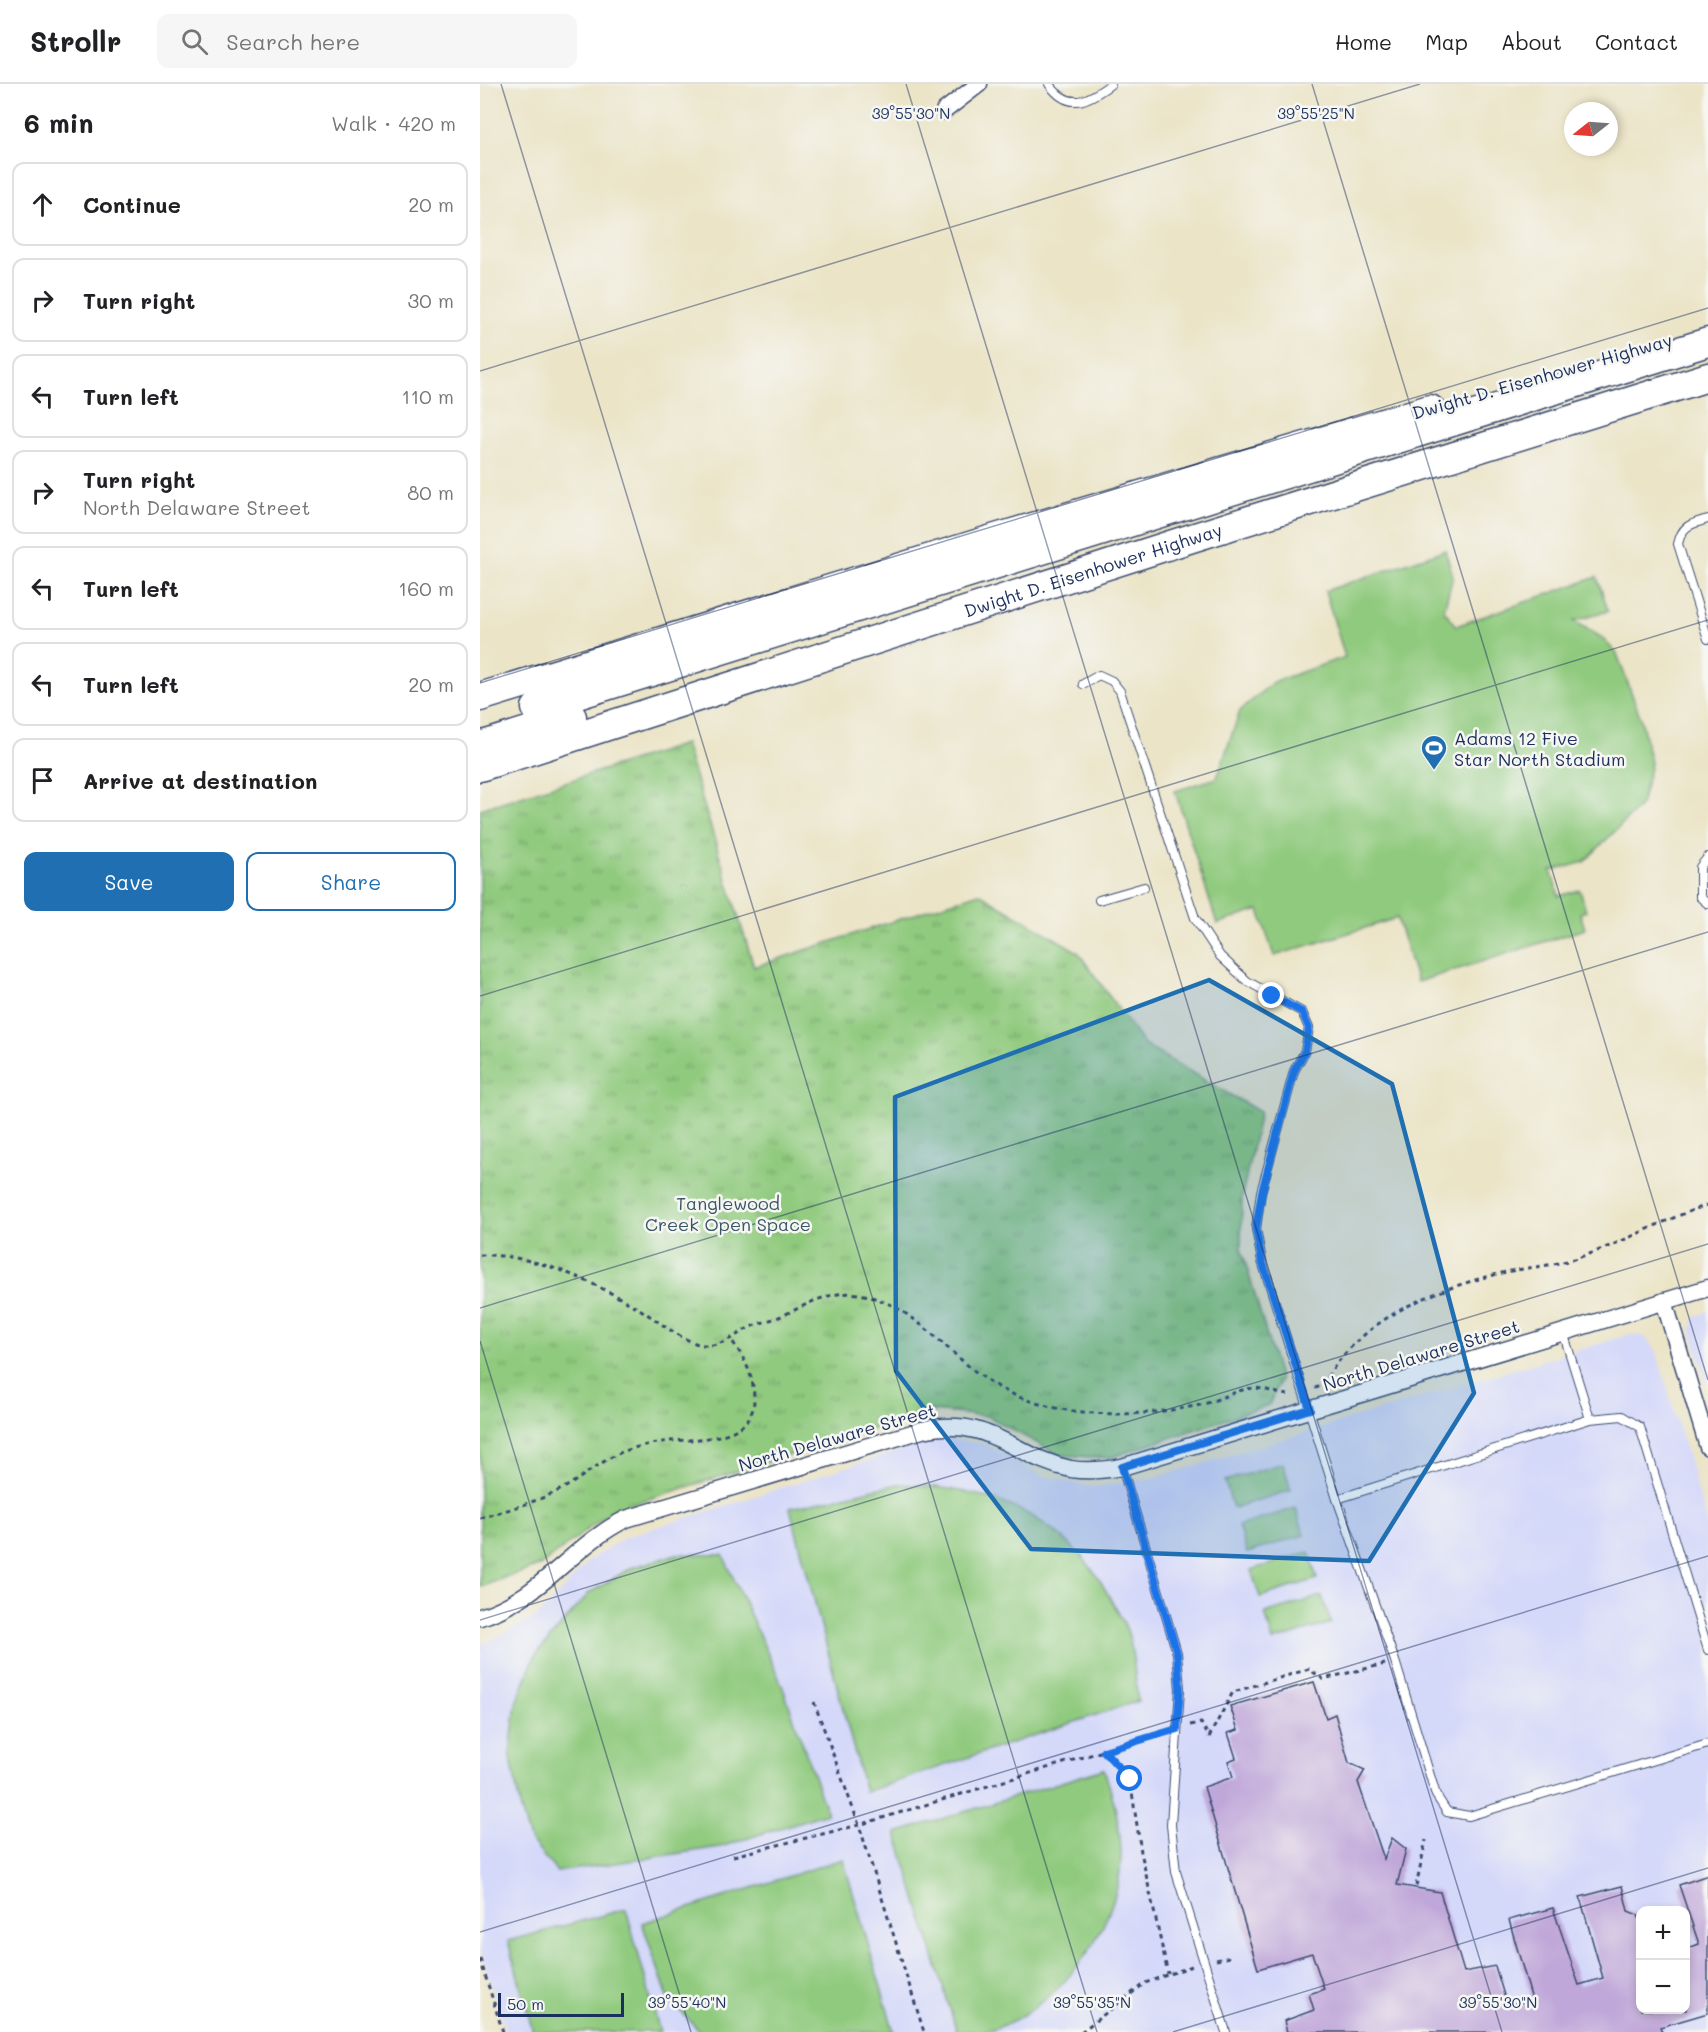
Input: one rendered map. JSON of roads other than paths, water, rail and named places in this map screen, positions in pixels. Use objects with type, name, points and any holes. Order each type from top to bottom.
[{"type":"highway","name":"Dwight D. Eisenhower Highway","points":[[480,697],[1008,534],[1708,327]]},
{"type":"highway","points":[[480,726],[1708,342]]},
{"type":"highway","points":[[480,746],[1708,362]]},
{"type":"highway","name":"Dwight D. Eisenhower Highway","points":[[480,767],[1195,537],[1708,377]]},
{"type":"street","points":[[944,111],[980,84]]},
{"type":"street","name":"North Delaware Street","points":[[480,1617],[507,1607],[531,1593],[602,1532],[626,1520],[922,1430],[946,1426],[967,1427],[991,1433],[1043,1460],[1070,1469],[1094,1471],[1122,1467],[1708,1288]]},
{"type":"street","points":[[1664,1301],[1708,1447]]},
{"type":"lane","points":[[1049,84],[1056,94],[1066,100],[1077,102],[1092,98],[1111,84]]},
{"type":"lane","points":[[1708,519],[1688,525],[1680,533],[1678,544],[1708,639]]},
{"type":"lane","points":[[1083,684],[1099,675],[1112,681],[1120,691],[1195,918],[1201,928],[1220,956],[1247,981],[1302,1012],[1309,1028],[1305,1051],[1294,1071],[1262,1192],[1256,1229],[1262,1261],[1337,1499],[1395,1661],[1436,1796],[1447,1812],[1469,1816],[1708,1744]]},
{"type":"lane","points":[[1708,857],[1700,867],[1700,897],[1708,904]]},
{"type":"lane","points":[[1099,900],[1144,887]]},
{"type":"lane","points":[[1563,1332],[1590,1419]]},
{"type":"lane","points":[[1337,1499],[1590,1419],[1622,1416],[1640,1427],[1708,1650]]},
{"type":"lane","points":[[1122,1467],[1177,1653],[1180,1689],[1171,1825],[1176,1872],[1226,2032]]},
{"type":"place","name":"Adams 12 Five Star North Stadium","points":[[1434,771]]},
{"type":"park label","name":"Tanglewood Creek Open Space","points":[[728,1213]]}]
